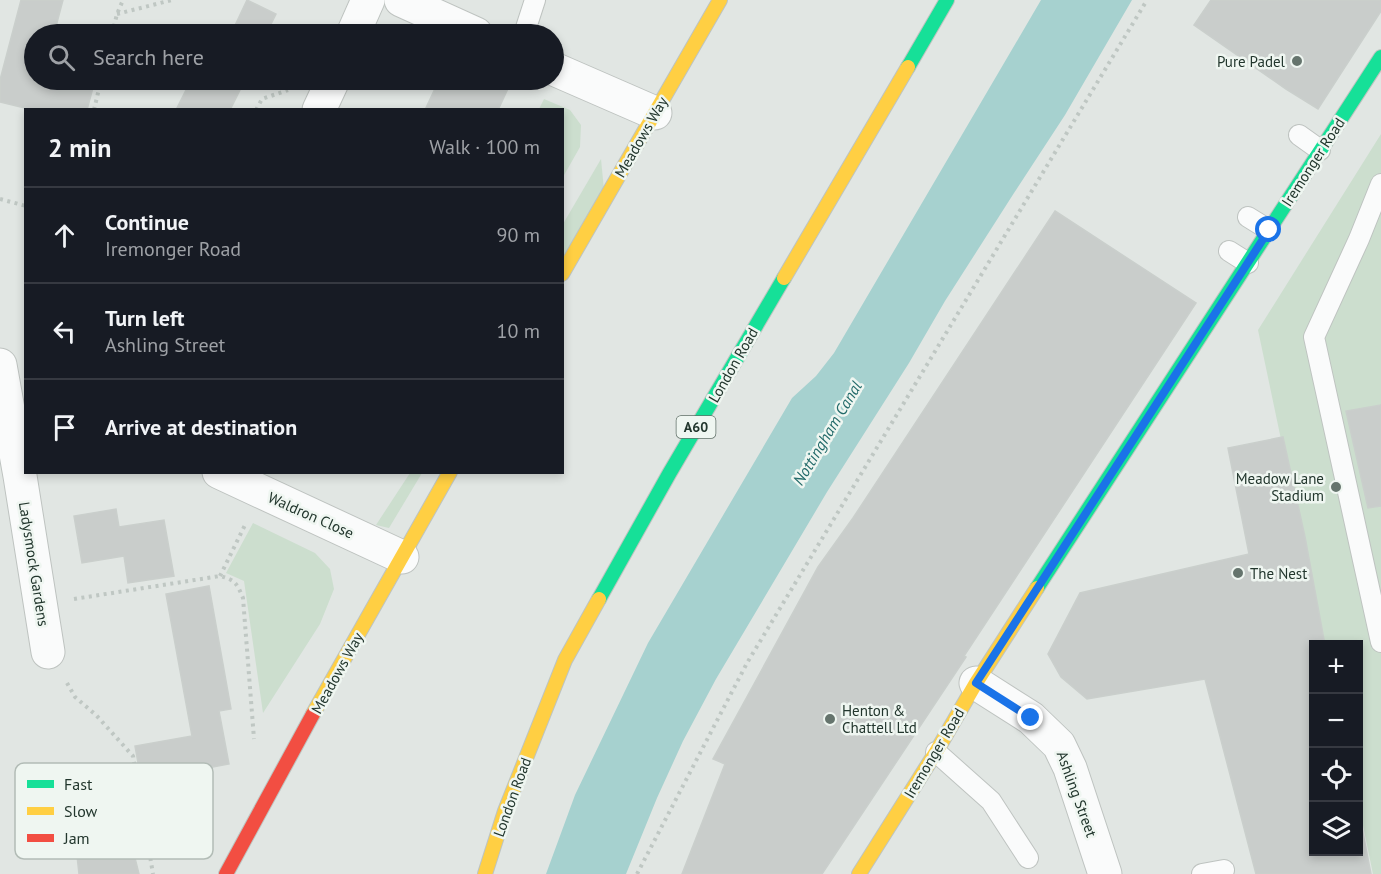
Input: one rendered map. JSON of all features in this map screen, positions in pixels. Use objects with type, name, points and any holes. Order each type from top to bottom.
[{"type":"street","points":[[357,24],[368,0]]},
{"type":"street","points":[[401,0],[454,24]]},
{"type":"street","name":"Meadows Way","points":[[564,271],[720,0]]},
{"type":"street","name":"London Road","points":[[485,874],[505,811],[565,660],[669,474],[947,0]]},
{"type":"street","name":"Iremonger Road","points":[[859,874],[936,752],[976,683],[1381,57]]},
{"type":"street","points":[[564,73],[655,112]]},
{"type":"street","points":[[320,108],[328,90]]},
{"type":"street","points":[[0,365],[24,470]]},
{"type":"street","name":"Ladysmock Gardens","points":[[25,474],[48,652]]},
{"type":"street","name":"Waldron Close","points":[[223,474],[402,557]]},
{"type":"street","name":"Meadows Way","points":[[226,874],[449,474]]},
{"type":"street","name":"Ashling Street","points":[[976,683],[1031,718],[1059,745],[1070,768],[1105,874]]},
{"type":"lane","points":[[528,24],[535,0]]},
{"type":"lane","points":[[1299,135],[1320,150]]},
{"type":"lane","points":[[1381,184],[1359,239],[1314,337],[1381,642]]},
{"type":"lane","points":[[1248,217],[1269,230]]},
{"type":"lane","points":[[1228,251],[1248,263]]},
{"type":"lane","points":[[936,752],[991,801],[1028,858]]},
{"type":"lane","points":[[1202,874],[1224,870]]},
{"type":"path","points":[[114,24],[123,0]]},
{"type":"path","points":[[117,14],[171,0]]},
{"type":"path","points":[[637,874],[747,663],[1147,0]]},
{"type":"path","points":[[94,108],[99,90]]},
{"type":"path","points":[[0,199],[24,205]]},
{"type":"path","points":[[41,604],[220,576],[230,578],[237,584],[243,598],[254,739]]},
{"type":"path","points":[[48,652],[75,697],[133,756],[134,763]]},
{"type":"path","points":[[150,859],[153,874]]},
{"type":"green space","points":[[544,99],[570,110],[581,125],[580,147],[564,175],[564,108],[540,108]]},
{"type":"green space","name":"Meadow Lane Stadium","points":[[1381,134],[1381,874],[1373,874],[1363,825],[1363,640],[1323,640],[1258,330]]},
{"type":"green space","points":[[601,159],[604,190],[564,259],[564,222]]},
{"type":"green space","points":[[409,474],[421,474],[389,528],[376,525]]},
{"type":"green space","points":[[253,523],[315,553],[330,569],[334,589],[320,624],[263,713],[244,581],[226,573]]},
{"type":"water","name":"Nottingham Canal","points":[[1041,0],[1132,0],[1065,115],[945,301],[909,363],[827,492],[716,679],[683,741],[626,874],[546,874],[575,795],[648,643],[792,398],[816,376],[834,353]]},
{"type":"building","points":[[21,0],[63,0],[57,24],[24,24],[24,90],[92,90],[88,108],[25,108],[0,102],[0,80]]},
{"type":"building","points":[[247,0],[276,14],[271,24],[236,24]]},
{"type":"building","name":"Pure Padel","points":[[1211,0],[1381,0],[1381,11],[1318,109],[1194,25]]},
{"type":"building","points":[[186,90],[240,90],[231,108],[177,108]]},
{"type":"building","points":[[434,90],[507,90],[499,108],[426,108]]},
{"type":"building","points":[[1055,211],[1196,303],[822,874],[682,874],[725,764],[713,759],[818,567],[853,518]]},
{"type":"building","points":[[1381,405],[1381,506],[1368,508],[1346,411]]},
{"type":"building","name":"The Nest","points":[[1283,437],[1324,640],[1309,640],[1309,856],[1363,856],[1363,833],[1371,874],[1256,874],[1205,679],[1087,699],[1061,677],[1048,654],[1080,593],[1249,554],[1228,448]]},
{"type":"building","points":[[116,509],[119,527],[164,520],[174,576],[128,583],[124,556],[82,563],[74,516]]},
{"type":"building","points":[[209,586],[231,709],[219,711],[229,764],[213,767],[213,763],[138,763],[135,746],[192,736],[166,594]]},
{"type":"building","points":[[77,859],[135,859],[139,874],[79,874]]},
{"type":"traffic: fast","points":[[908,67],[947,0]]},
{"type":"traffic: fast","points":[[1037,588],[1381,57]]},
{"type":"traffic: fast","points":[[599,599],[784,278]]},
{"type":"traffic: slow","points":[[564,271],[720,0]]},
{"type":"traffic: slow","points":[[784,278],[908,67]]},
{"type":"traffic: slow","points":[[313,714],[449,474]]},
{"type":"traffic: slow","points":[[859,874],[1037,588]]},
{"type":"traffic: slow","points":[[485,874],[505,811],[565,660],[599,599]]},
{"type":"traffic: jam","points":[[226,874],[313,714]]},
{"type":"place","name":"Pure Padel","points":[[1297,61]]},
{"type":"place","name":"Meadow Lane Stadium","points":[[1336,487]]},
{"type":"place","name":"The Nest","points":[[1238,573]]},
{"type":"place","name":"Henton & Chattell Ltd","points":[[830,719]]},
{"type":"route","points":[[1031,718],[976,683],[1269,230]]}]
